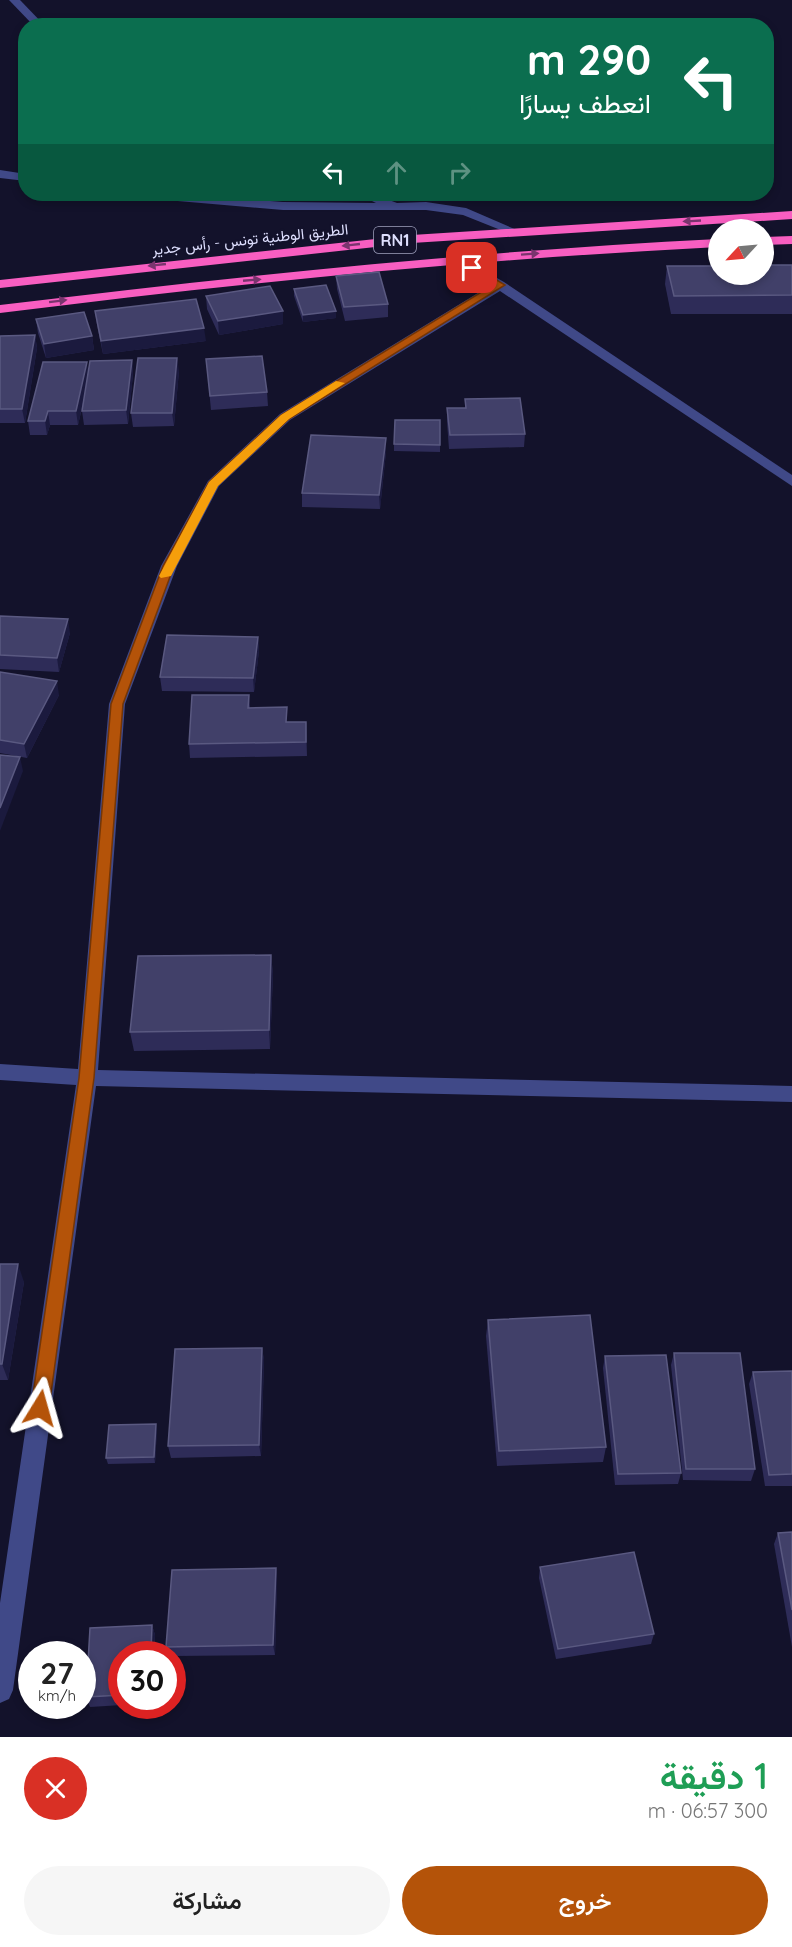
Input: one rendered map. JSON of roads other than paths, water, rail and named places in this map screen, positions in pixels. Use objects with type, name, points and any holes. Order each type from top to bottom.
[{"type":"highway","name":"الطريق الوطنية تونس - رأس جدير","points":[[0,284],[198,260],[513,231],[792,215]]},
{"type":"highway","points":[[774,241],[792,240]]},
{"type":"highway","name":"RN1","points":[[0,309],[214,284],[458,260],[708,244]]},
{"type":"street","points":[[14,0],[32,18]]},
{"type":"street","points":[[0,174],[18,177]]},
{"type":"street","points":[[225,201],[283,206],[426,206],[466,212],[513,231]]},
{"type":"street","points":[[381,201],[395,207]]},
{"type":"street","points":[[458,260],[500,285],[792,482]]},
{"type":"street","points":[[0,1690],[87,1078],[117,704],[169,566],[213,484],[285,417],[500,285]]},
{"type":"street","points":[[0,1072],[87,1078],[792,1094]]}]
